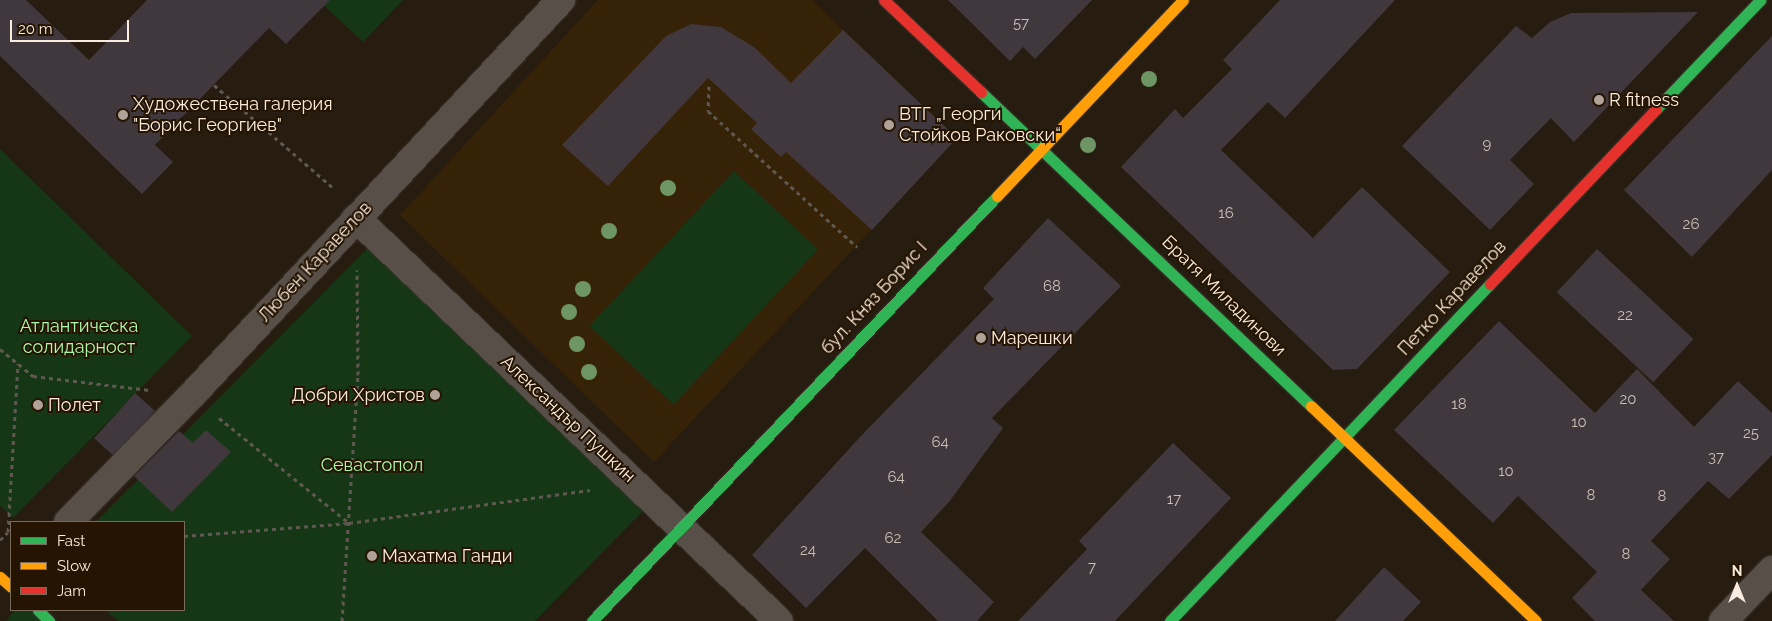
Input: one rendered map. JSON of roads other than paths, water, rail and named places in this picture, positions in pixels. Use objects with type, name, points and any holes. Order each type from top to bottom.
[{"type":"street","name":"Любен Каравелов","points":[[69,521],[192,395],[561,0]]},
{"type":"street","name":"Братя Миладинови","points":[[884,0],[1042,147],[1536,621]]},
{"type":"street","name":"бул. Княз Борис I","points":[[592,621],[1183,0]]},
{"type":"street","name":"Петко Каравелов","points":[[1170,621],[1760,0]]},
{"type":"street","name":"Александър Пушкин","points":[[356,218],[633,481],[683,526],[779,621]]},
{"type":"street","points":[[1723,621],[1772,570]]},
{"type":"street","points":[[39,611],[49,621]]},
{"type":"place","name":"R fitness","points":[[1599,100]]},
{"type":"place","name":"Художествена галерия \"Борис Георгиев\"","points":[[123,115]]},
{"type":"place","name":"ВТГ „Георги Стойков Раковски“","points":[[889,125]]},
{"type":"place","name":"Марешки","points":[[981,338]]},
{"type":"place","name":"Добри Христов","points":[[435,395]]},
{"type":"place","name":"Полет","points":[[38,405]]},
{"type":"place","name":"Махатма Ганди","points":[[372,556]]},
{"type":"park label","name":"Атлантическа солидарност","points":[[79,337]]},
{"type":"park label","name":"Севастопол","points":[[372,465]]}]
